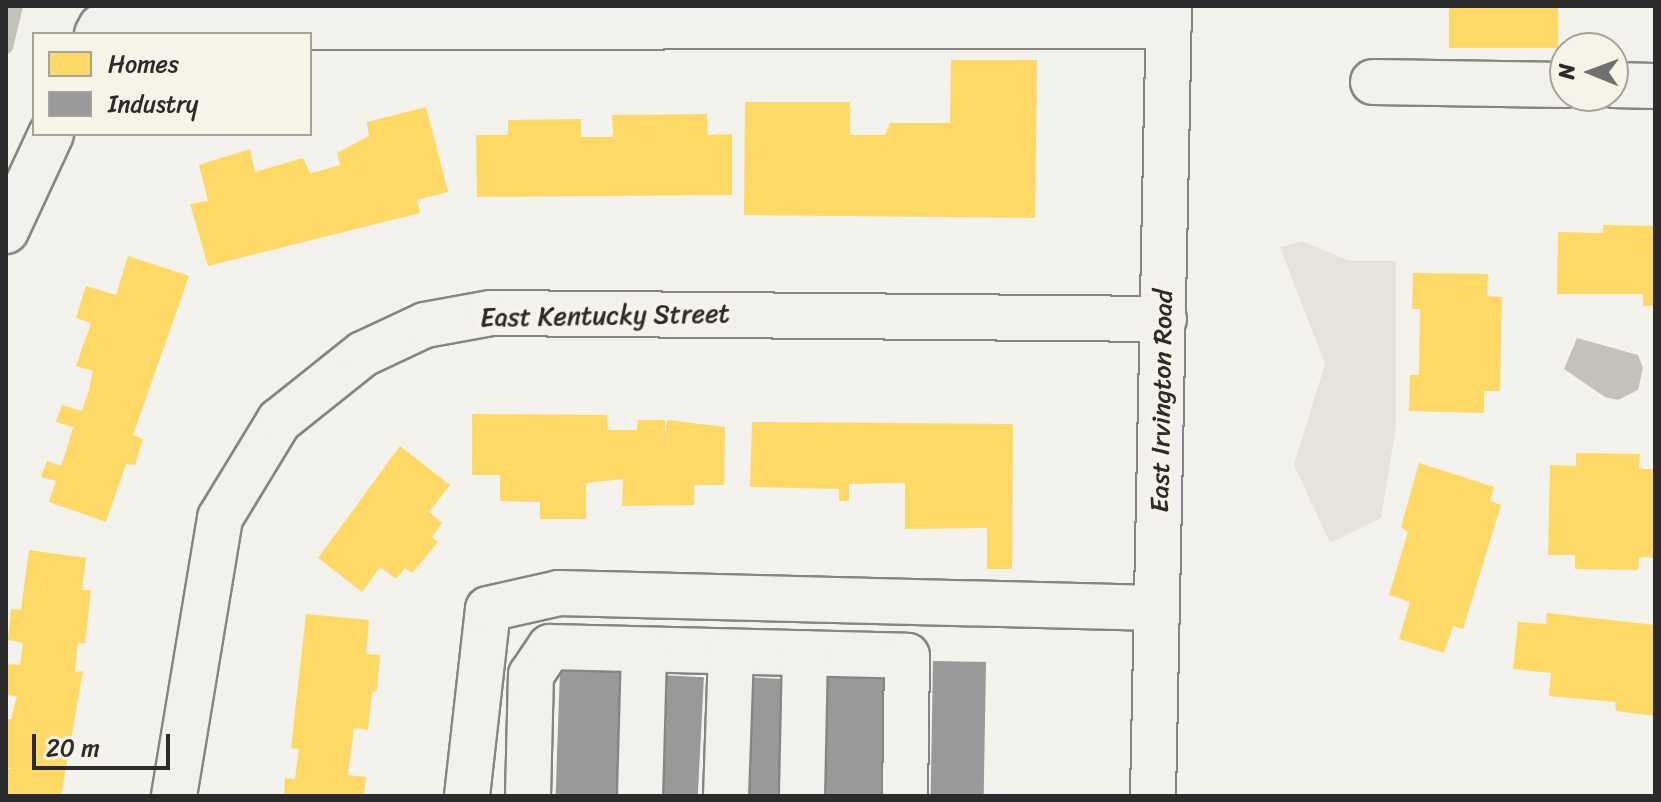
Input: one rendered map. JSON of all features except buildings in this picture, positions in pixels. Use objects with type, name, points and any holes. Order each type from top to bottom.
[{"type":"street","points":[[98,32],[101,27],[1169,16]]},
{"type":"street","name":"East Irvington Road","points":[[1153,796],[1169,16]]},
{"type":"street","points":[[1373,82],[1549,85]]},
{"type":"street","points":[[1629,85],[1655,86]]},
{"type":"street","points":[[6,231],[50,136]]},
{"type":"street","name":"East Kentucky Street","points":[[174,796],[220,518],[279,421],[363,354],[425,325],[491,313],[1164,319]]},
{"type":"street","points":[[467,796],[488,609],[559,593],[1157,608]]},
{"type":"street","points":[[528,796],[531,675],[550,647],[907,656],[905,796]]},
{"type":"street","points":[[640,796],[644,650]]},
{"type":"street","points":[[726,796],[731,652]]},
{"type":"street","points":[[802,796],[805,653]]},
{"type":"shaded area","points":[[1302,241],[1350,261],[1396,261],[1396,425],[1381,518],[1330,543],[1294,465],[1325,364],[1280,247]]},
{"type":"shaded area","points":[[1577,338],[1638,355],[1643,368],[1638,390],[1618,400],[1605,397],[1564,369]]},
{"type":"waterway","points":[[6,47],[16,6]]}]
